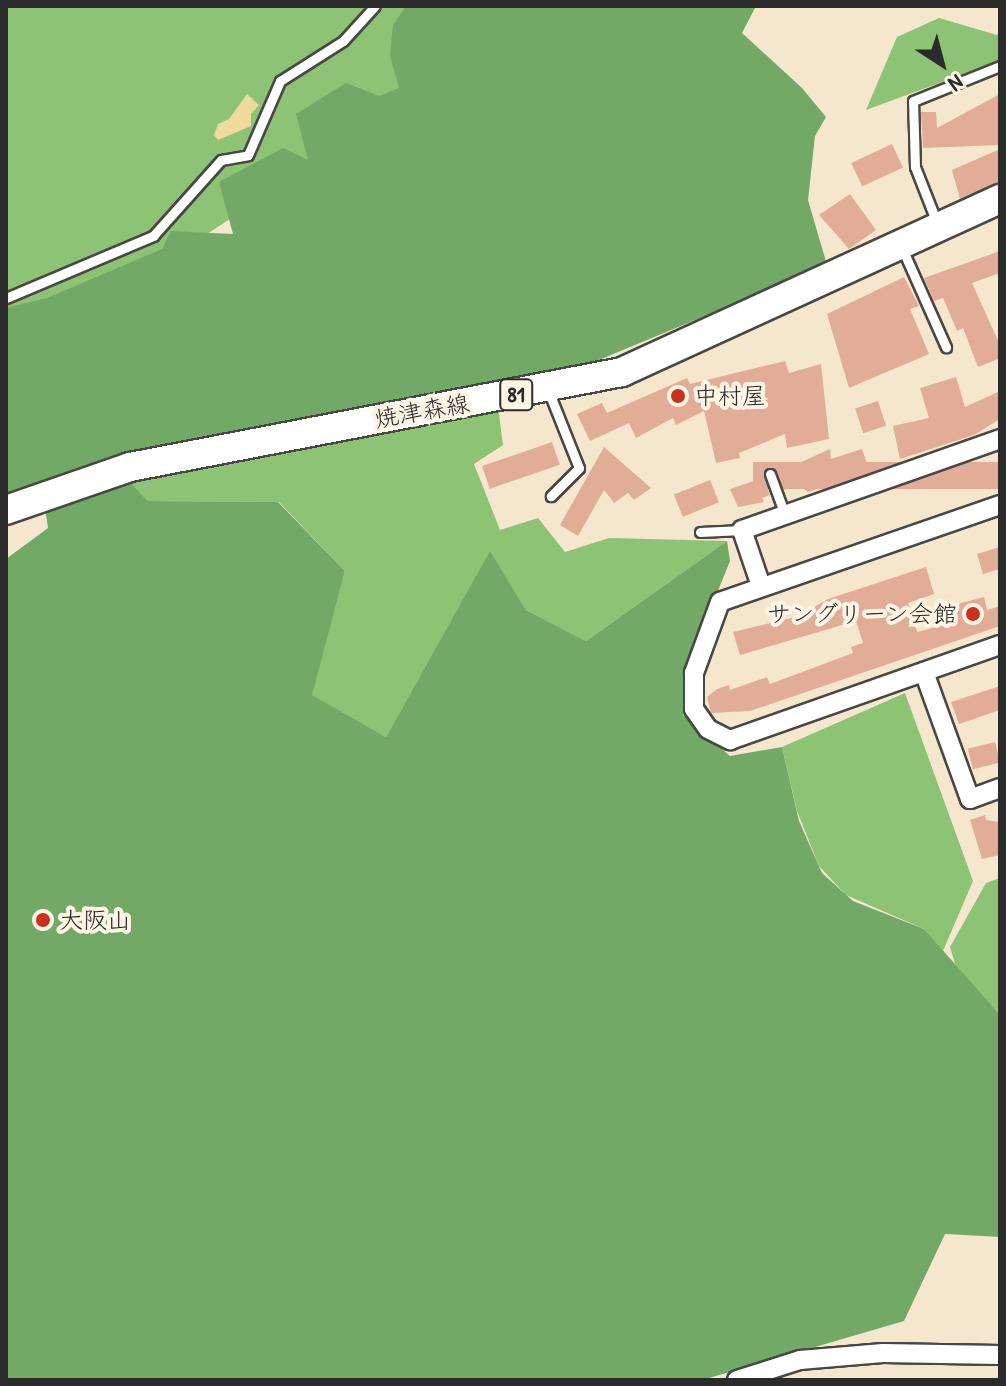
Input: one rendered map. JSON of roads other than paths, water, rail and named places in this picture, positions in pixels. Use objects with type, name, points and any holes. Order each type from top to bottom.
[{"type":"main road","name":"焼津森線","points":[[6,510],[130,467],[548,390],[622,372],[1000,199]]},
{"type":"street","points":[[761,586],[742,530],[1000,439]]},
{"type":"street","points":[[1000,505],[720,602],[694,673],[694,709],[708,729],[730,740],[1000,645]]},
{"type":"street","points":[[924,672],[970,799],[1000,788]]},
{"type":"street","points":[[737,1380],[800,1360],[883,1353],[1000,1355]]},
{"type":"lane","points":[[6,298],[153,236],[221,160],[248,155],[280,81],[343,41],[375,6]]},
{"type":"lane","points":[[938,226],[915,167],[913,101],[1000,66]]},
{"type":"lane","points":[[899,243],[946,347]]},
{"type":"lane","points":[[548,390],[579,468],[551,496]]},
{"type":"lane","points":[[770,474],[785,515]]},
{"type":"lane","points":[[700,532],[742,530]]},
{"type":"place","name":"中村屋","points":[[678,396]]},
{"type":"place","name":"サングリーン会館","points":[[973,614]]},
{"type":"place","name":"大阪山","points":[[43,920]]}]
